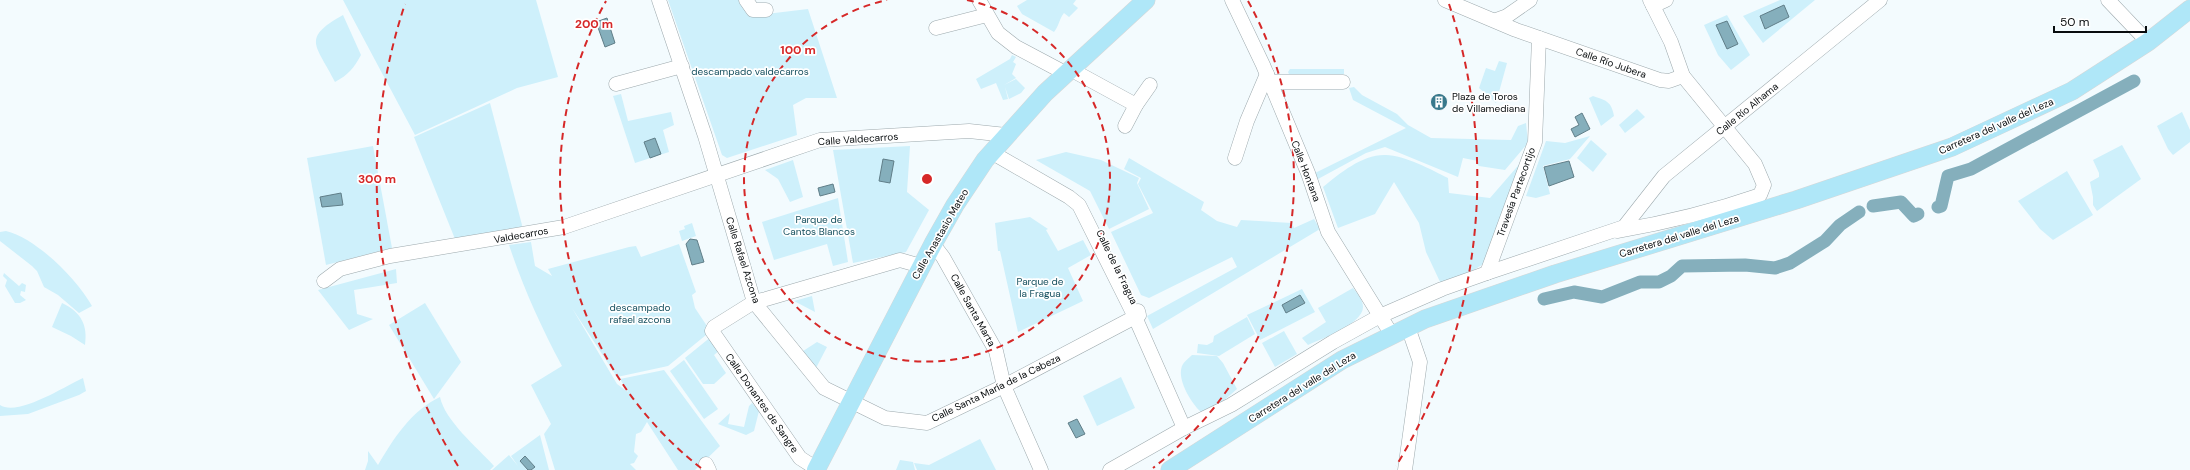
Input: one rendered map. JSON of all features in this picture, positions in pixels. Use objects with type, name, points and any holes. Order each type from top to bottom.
[{"type":"main road","name":"Calle Anastasio Mateo","points":[[817,469],[933,244],[955,205],[997,145],[1045,93],[1146,0]]},
{"type":"main road","name":"Carretera del valle del Leza","points":[[1170,470],[1342,360],[1425,319],[1555,274],[1796,200],[1952,147],[2072,91],[2148,42],[2190,9]]},
{"type":"street","name":"Calle Rafael Azcona","points":[[659,0],[682,66],[754,302],[824,388],[851,401]]},
{"type":"street","points":[[746,0],[753,10],[766,10]]},
{"type":"street","points":[[979,0],[998,33],[1016,47],[1136,105]]},
{"type":"street","name":"Calle Hontana","points":[[1232,0],[1268,78],[1308,173],[1328,232],[1392,335]]},
{"type":"street","name":"Calle Río Jubera","points":[[1445,0],[1496,20],[1516,30],[1660,80],[1669,81],[1683,76]]},
{"type":"street","points":[[1496,20],[1507,16],[1530,0]]},
{"type":"street","points":[[1110,470],[1184,428],[1231,405],[1333,342],[1380,316],[1487,273],[1607,233],[1661,223],[1744,200],[1760,194],[1764,185],[1755,164],[1683,76],[1671,42],[1651,3],[1666,0]]},
{"type":"street","name":"Calle Río Alhama","points":[[1607,233],[1624,227],[1664,176],[1880,0]]},
{"type":"street","points":[[2108,0],[2148,42]]},
{"type":"street","points":[[936,28],[987,15]]},
{"type":"street","name":"Travesía Partecortijo","points":[[1487,273],[1535,142],[1539,38]]},
{"type":"street","points":[[616,84],[682,66]]},
{"type":"street","points":[[1235,158],[1247,121],[1268,78],[1343,82]]},
{"type":"street","points":[[1125,126],[1136,105],[1150,85]]},
{"type":"street","name":"Calle Valdecarros","points":[[716,175],[820,140],[970,131],[997,145]]},
{"type":"street","name":"Calle de la Fragua","points":[[997,145],[1079,205],[1135,317],[1184,428]]},
{"type":"street","name":"Valdecarros","points":[[324,281],[340,268],[390,256],[564,227],[716,175]]},
{"type":"street","name":"Calle Santa Marta","points":[[933,244],[943,257],[996,351],[1004,386],[1041,470]]},
{"type":"street","points":[[754,302],[900,260],[921,266]]},
{"type":"street","name":"Calle Donantes de Sangre","points":[[754,302],[714,327],[712,331],[800,458],[817,469]]},
{"type":"street","name":"Calle Santa María de la Cabeza","points":[[851,401],[885,418],[927,422],[1004,386],[1135,317]]},
{"type":"street","points":[[1405,470],[1420,362],[1408,327]]},
{"type":"green space","points":[[343,0],[536,0],[558,77],[517,88],[415,135]]},
{"type":"green space","name":"descampado valdecarros","points":[[668,0],[744,0],[749,16],[808,9],[837,98],[806,98],[793,105],[797,135],[727,158],[722,155]]},
{"type":"green space","points":[[1027,0],[1076,0],[1073,4],[1078,8],[1069,17],[1064,13],[1054,32],[1022,14],[1017,6]]},
{"type":"green space","points":[[1780,0],[1815,0],[1763,43],[1743,16]]},
{"type":"green space","points":[[343,15],[361,55],[350,71],[344,77],[335,82],[318,51],[316,44],[317,37],[321,30]]},
{"type":"green space","points":[[1727,15],[1750,55],[1731,70],[1718,55],[1704,25]]},
{"type":"green space","points":[[1012,55],[1016,57],[1013,62],[1016,64],[1012,74],[1016,78],[1004,85],[1016,79],[1025,88],[1021,93],[1009,99],[1005,87],[1008,99],[1003,100],[996,83],[981,89],[976,79],[1010,59]]},
{"type":"green space","points":[[1499,61],[1507,63],[1496,103],[1479,88],[1486,68],[1495,71]]},
{"type":"green space","points":[[1290,69],[1344,69],[1344,74],[1289,74],[1288,72]]},
{"type":"green space","points":[[1354,87],[1362,95],[1397,114],[1408,125],[1431,138],[1511,140],[1518,126],[1526,123],[1528,143],[1505,170],[1479,166],[1477,164],[1478,161],[1463,158],[1458,177],[1385,147],[1366,153],[1318,179],[1315,173],[1406,128],[1353,100],[1349,88]]},
{"type":"green space","points":[[621,94],[628,121],[671,112],[674,125],[663,130],[669,152],[635,163],[613,96]]},
{"type":"green space","points":[[1593,96],[1608,103],[1613,111],[1614,116],[1601,126],[1589,98]]},
{"type":"green space","points":[[490,103],[522,225],[521,228],[455,239],[414,137]]},
{"type":"green space","points":[[1637,109],[1645,117],[1625,133],[1619,125]]},
{"type":"green space","points":[[2182,112],[2190,130],[2190,142],[2173,155],[2168,149],[2157,126]]},
{"type":"green space","points":[[1590,136],[1570,159],[1543,166],[1550,194],[1536,198],[1526,196],[1546,141],[1565,143]]},
{"type":"green space","points":[[1591,140],[1607,154],[1593,172],[1577,158]]},
{"type":"green space","points":[[2122,145],[2141,179],[2097,211],[2093,205],[2090,182],[2099,177],[2099,173],[2093,160]]},
{"type":"green space","points":[[373,146],[392,248],[326,265],[307,158]]},
{"type":"green space","points":[[910,146],[907,192],[929,210],[906,252],[853,263],[833,150]]},
{"type":"green space","points":[[1066,152],[1101,160],[1139,178],[1137,183],[1149,209],[1109,229],[1090,191],[1036,160]]},
{"type":"green space","points":[[1529,153],[1485,263],[1464,276],[1441,284],[1426,252],[1419,223],[1394,182],[1375,214],[1338,228],[1323,187],[1352,165],[1369,158],[1386,155],[1401,157],[1448,178],[1449,193],[1490,198]]},
{"type":"green space","points":[[1129,158],[1204,202],[1201,210],[1217,221],[1237,227],[1241,220],[1292,223],[1294,228],[1314,219],[1320,229],[1153,329],[1147,316],[1237,267],[1232,257],[1149,298],[1141,295],[1111,232],[1153,213],[1138,184],[1141,178],[1124,169]]},
{"type":"green space","points":[[793,160],[803,197],[790,202],[778,179],[765,170]]},
{"type":"green space","points":[[2067,171],[2093,215],[2053,240],[2040,229],[2018,201]]},
{"type":"green space","name":"Parque de Cantos Blancos","points":[[838,198],[848,262],[833,266],[827,244],[774,260],[762,222]]},
{"type":"green space","name":"Parque de la Fragua","points":[[1030,217],[1048,229],[1046,230],[1058,251],[1083,240],[1091,255],[1068,268],[1083,301],[1018,332],[1000,251],[998,251],[995,223]]},
{"type":"green space","points":[[692,223],[696,236],[682,241],[679,231],[685,229],[684,226]]},
{"type":"green space","points":[[6,231],[18,235],[30,242],[55,261],[76,284],[92,306],[79,313],[58,295],[44,287],[37,271],[0,241],[0,232]]},
{"type":"green space","name":"descampado rafael azcona","points":[[531,242],[535,266],[552,276],[548,269],[629,247],[636,246],[641,257],[679,244],[696,292],[692,295],[695,308],[707,326],[706,335],[668,366],[617,377],[572,308],[617,384],[628,392],[620,379],[664,370],[720,446],[695,470],[678,470],[647,422],[641,432],[636,434],[634,452],[638,456],[634,463],[630,464],[636,470],[555,470],[544,434],[551,424],[531,385],[562,366],[533,307],[509,245]]},
{"type":"green space","points":[[396,269],[397,283],[354,290],[357,314],[373,319],[349,330],[318,290]]},
{"type":"green space","points":[[4,273],[19,286],[22,283],[26,285],[25,292],[21,291],[20,295],[26,300],[20,303],[15,303],[5,286],[7,280],[3,276]]},
{"type":"green space","points":[[1353,288],[1362,302],[1363,307],[1361,313],[1349,325],[1308,345],[1302,338],[1326,322],[1318,308]]},
{"type":"green space","points":[[1302,289],[1315,312],[1260,340],[1247,315]]},
{"type":"green space","points":[[812,296],[815,312],[794,301]]},
{"type":"green space","points":[[62,303],[74,311],[82,320],[86,338],[85,345],[52,327]]},
{"type":"green space","points":[[425,303],[461,362],[434,399],[389,325]]},
{"type":"green space","points":[[1247,317],[1255,334],[1219,356],[1197,353],[1198,344],[1207,345],[1213,342],[1214,336]]},
{"type":"green space","points":[[1284,331],[1297,354],[1275,367],[1262,343]]},
{"type":"green space","points":[[712,336],[721,349],[714,355],[726,373],[714,384],[703,384],[685,358]]},
{"type":"green space","points":[[817,342],[827,347],[816,368],[800,353]]},
{"type":"green space","points":[[1192,355],[1217,356],[1223,363],[1237,389],[1222,402],[1201,412],[1185,390],[1181,376],[1183,364]]},
{"type":"green space","points":[[684,360],[718,409],[704,419],[670,371]]},
{"type":"green space","points":[[1121,377],[1135,408],[1097,426],[1083,396]]},
{"type":"green space","points":[[83,378],[86,391],[79,395],[28,414],[0,416],[0,405],[8,408],[29,404]]},
{"type":"green space","points":[[440,397],[448,415],[462,433],[494,466],[490,470],[365,470],[368,461],[368,451],[378,465],[404,426],[420,410]]},
{"type":"green space","points":[[752,403],[759,411],[754,431],[746,435],[718,424],[730,413],[728,424],[744,427],[749,406]]},
{"type":"green space","points":[[540,435],[549,470],[492,470],[509,455],[518,466],[511,456]]},
{"type":"green space","points":[[980,439],[996,470],[917,470],[914,463],[929,465]]},
{"type":"green space","points":[[900,460],[913,462],[915,470],[896,470]]},
{"type":"shaded area","points":[[1784,5],[1789,17],[1765,29],[1760,16]]},
{"type":"shaded area","points":[[607,18],[615,43],[605,47],[596,22]]},
{"type":"shaded area","points":[[1727,21],[1738,44],[1727,49],[1716,25]]},
{"type":"shaded area","points":[[1582,113],[1590,129],[1575,137],[1571,129],[1579,125],[1575,117]]},
{"type":"shaded area","points":[[655,138],[661,154],[650,158],[644,142]]},
{"type":"shaded area","points":[[883,159],[894,161],[890,183],[879,181]]},
{"type":"shaded area","points":[[1569,161],[1574,177],[1549,186],[1544,167]]},
{"type":"shaded area","points":[[833,184],[835,192],[820,196],[818,188]]},
{"type":"shaded area","points":[[341,193],[343,205],[322,207],[320,197]]},
{"type":"shaded area","points":[[690,239],[697,240],[704,262],[692,265],[686,244]]},
{"type":"shaded area","points":[[1300,295],[1305,303],[1286,313],[1282,305]]},
{"type":"shaded area","points":[[1077,419],[1085,434],[1076,438],[1068,423]]},
{"type":"shaded area","points":[[525,456],[535,467],[531,470],[528,470],[520,461]]},
{"type":"waterway","points":[[1938,207],[1941,206],[1948,176],[1971,169],[2134,81]]},
{"type":"waterway","points":[[1873,206],[1901,202],[1914,216],[1918,214]]},
{"type":"waterway","points":[[1544,299],[1574,292],[1602,297],[1640,282],[1659,282],[1671,276],[1682,266],[1745,265],[1775,268],[1790,263],[1825,241],[1840,225],[1859,212]]},
{"type":"place","name":"Plaza de Toros de Villamediana","points":[[1439,102]]}]
